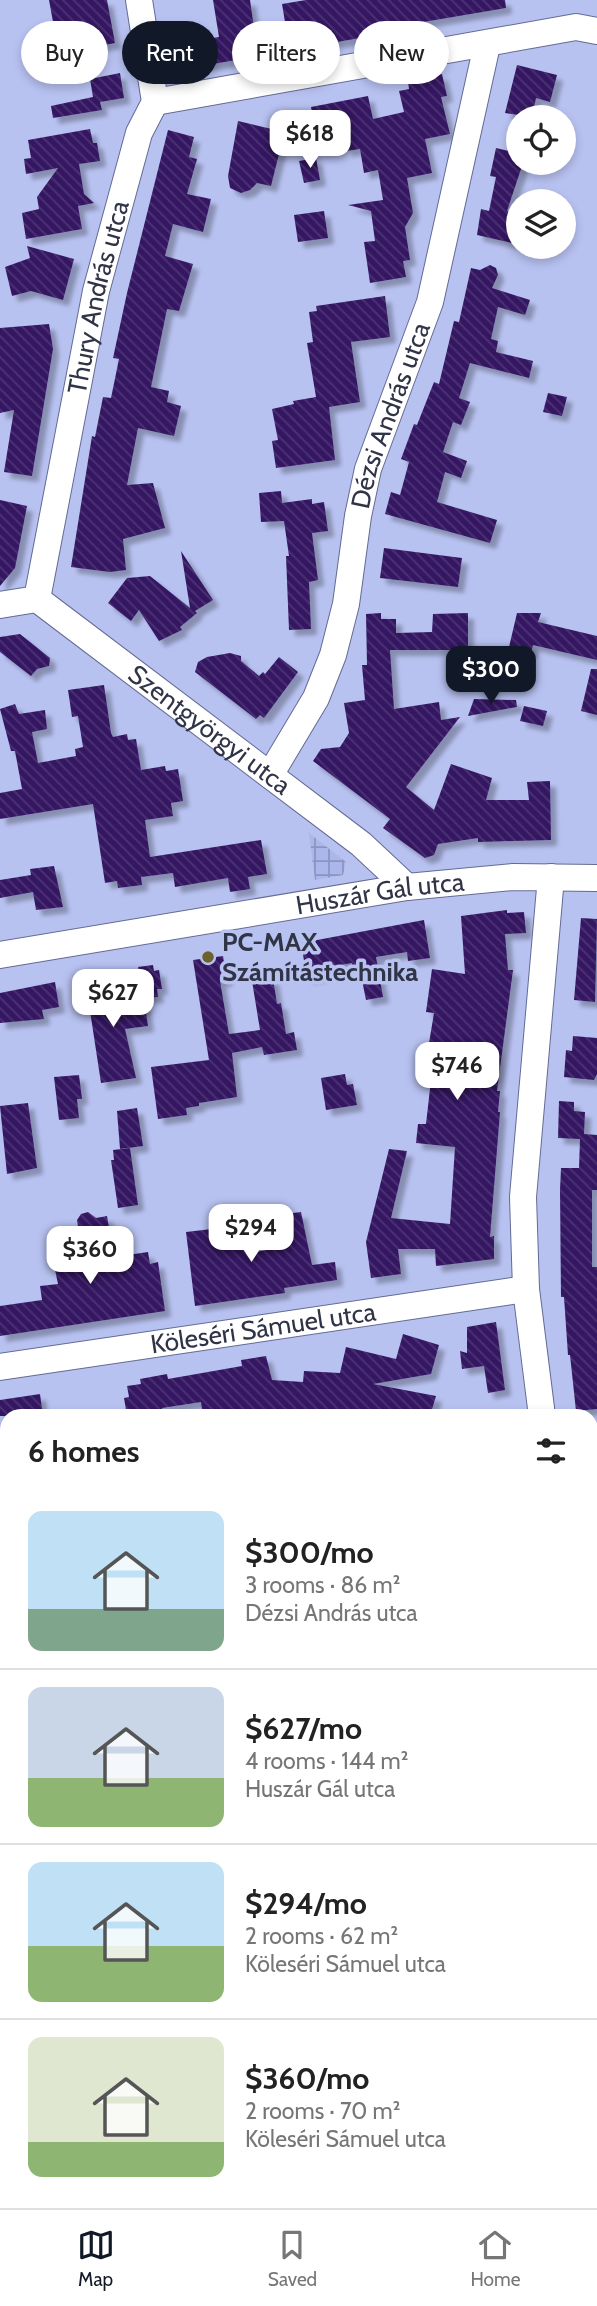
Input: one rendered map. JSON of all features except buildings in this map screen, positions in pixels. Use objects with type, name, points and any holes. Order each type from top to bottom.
[{"type":"street","points":[[139,0],[155,102],[487,45],[576,27],[597,32]]},
{"type":"street","name":"Dézsi András utca","points":[[270,775],[316,698],[333,655],[346,604],[358,516],[368,469],[430,302],[487,45]]},
{"type":"street","name":"Thury András utca","points":[[37,599],[96,291],[139,133],[155,102]]},
{"type":"street","points":[[0,605],[37,599]]},
{"type":"street","name":"Szentgyörgyi utca","points":[[37,599],[361,844],[407,887]]},
{"type":"street","points":[[541,1409],[526,1289],[524,1174],[551,877]]},
{"type":"street","name":"Huszár Gál utca","points":[[0,955],[407,887],[496,878],[597,878]]},
{"type":"street","name":"Köleséri Sámuel utca","points":[[0,1367],[526,1289]]},
{"type":"shaded area","points":[[309,833],[346,862],[343,875],[315,880]]},
{"type":"place","name":"PC-MAX Számítástechnika","points":[[208,957]]}]
